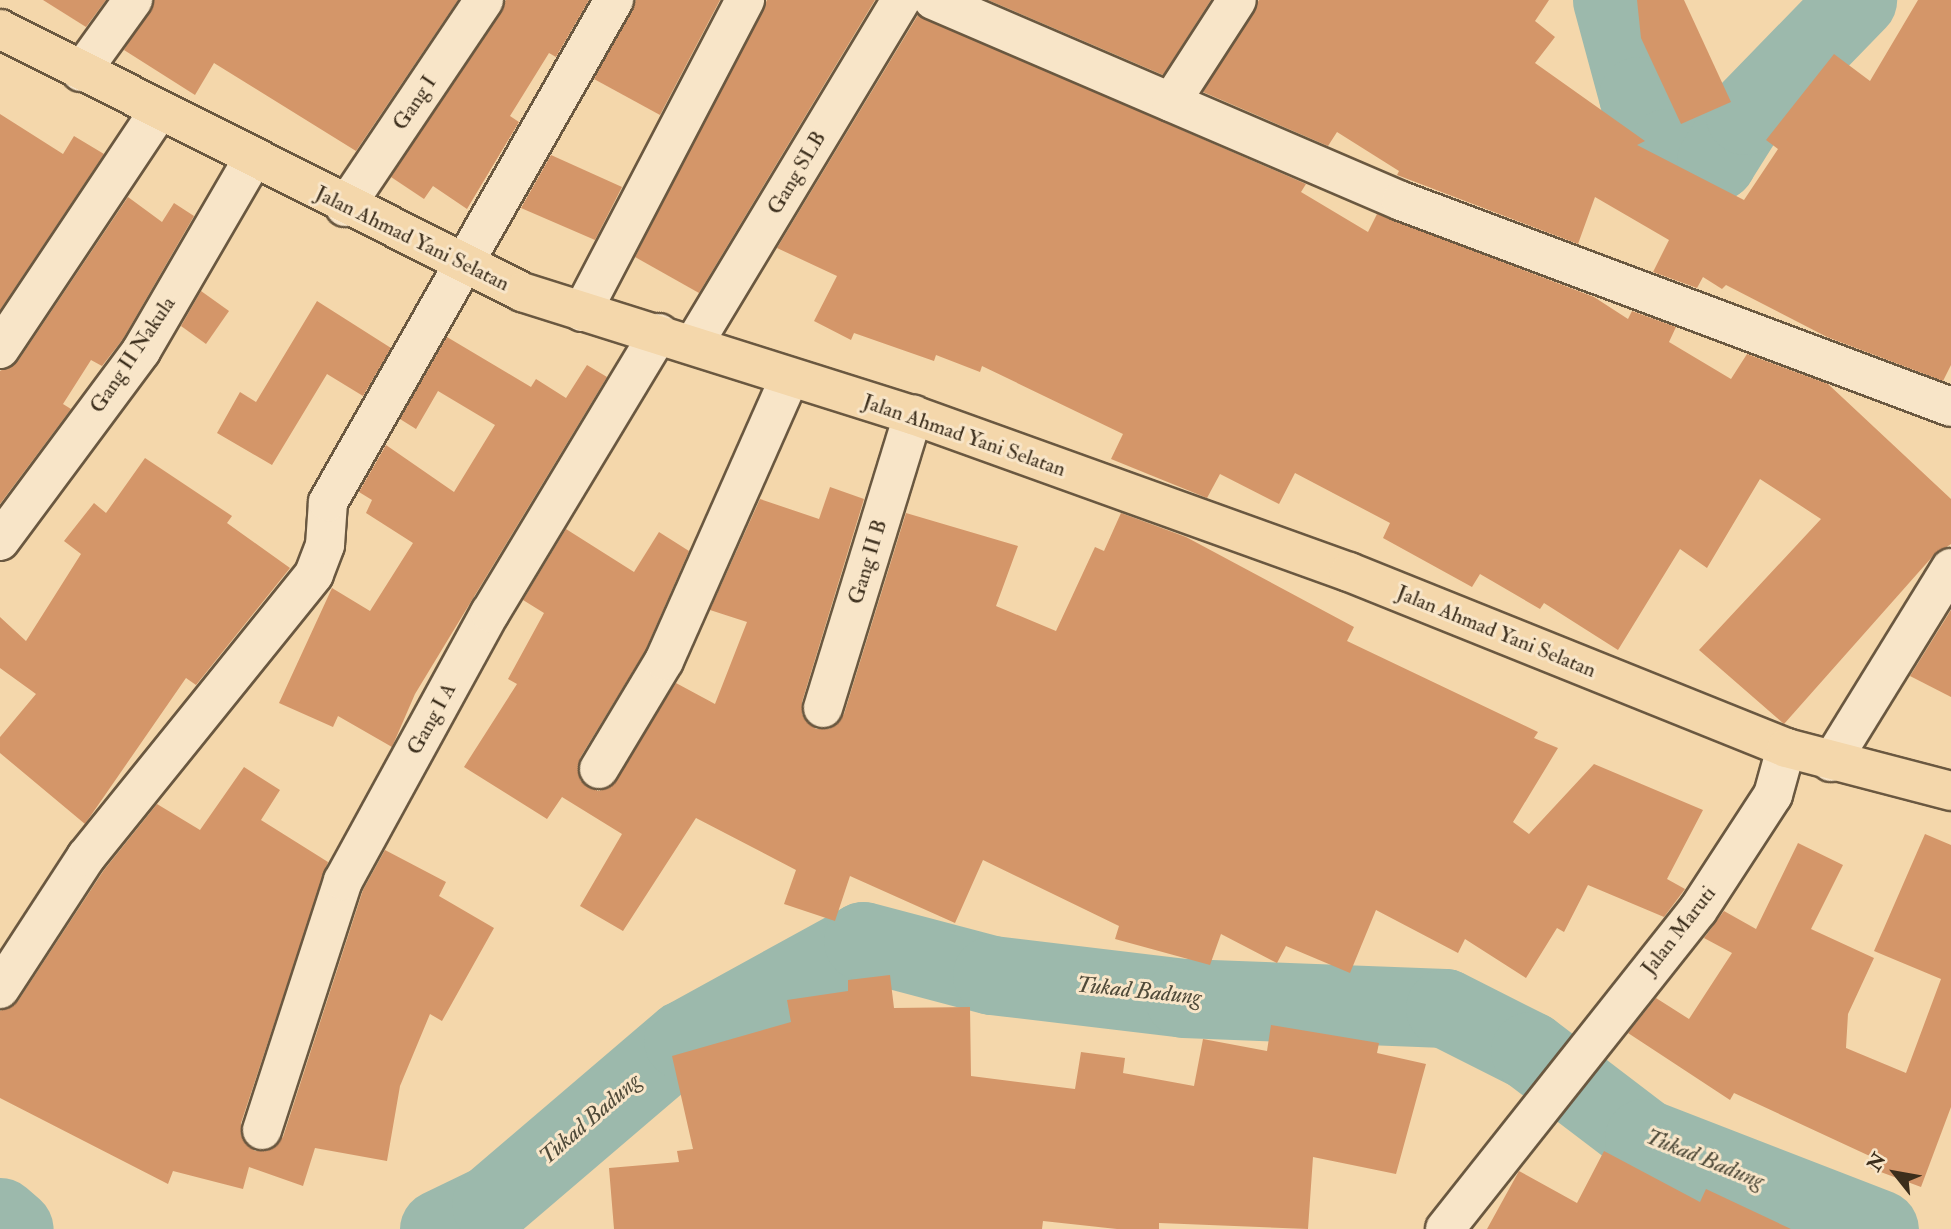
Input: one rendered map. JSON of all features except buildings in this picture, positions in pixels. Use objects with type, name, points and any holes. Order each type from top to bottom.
[{"type":"main road","name":"Jalan Ahmad Yani Selatan","points":[[4,39],[81,72],[462,267],[582,312],[676,339],[789,379],[913,415],[1349,572],[1786,748],[1830,762],[1951,791]]},
{"type":"street","points":[[81,72],[133,0]]},
{"type":"street","name":"Gang I","points":[[345,207],[484,0]]},
{"type":"street","points":[[0,989],[86,857],[314,573],[325,545],[328,502],[614,0]]},
{"type":"street","points":[[582,312],[745,0]]},
{"type":"street","name":"Gang SLB","points":[[676,339],[901,0]]},
{"type":"street","points":[[933,0],[1401,201],[1951,407]]},
{"type":"street","points":[[1171,102],[1237,0]]},
{"type":"street","points":[[0,349],[158,111]]},
{"type":"street","name":"Gang II Nakula","points":[[0,541],[141,351],[253,160]]},
{"type":"street","name":"Gang I A","points":[[262,1130],[342,881],[490,612],[676,339]]},
{"type":"street","points":[[598,769],[664,661],[789,379]]},
{"type":"street","name":"Gang II B","points":[[823,708],[913,415]]},
{"type":"street","points":[[1830,762],[1951,568]]},
{"type":"street","name":"Jalan Maruti","points":[[1445,1229],[1546,1098],[1698,910],[1773,795],[1786,748]]},
{"type":"waterway","points":[[1612,0],[1638,96],[1667,148],[1716,161],[1745,115],[1857,0]]},
{"type":"waterway","name":"Tukad Badung","points":[[439,1229],[491,1204],[683,1040],[863,941],[992,975],[1184,998],[1445,1008],[1530,1051],[1644,1138],[1879,1229]]},
{"type":"waterway","name":"Tukad Badung","points":[[0,1217],[14,1229]]}]
